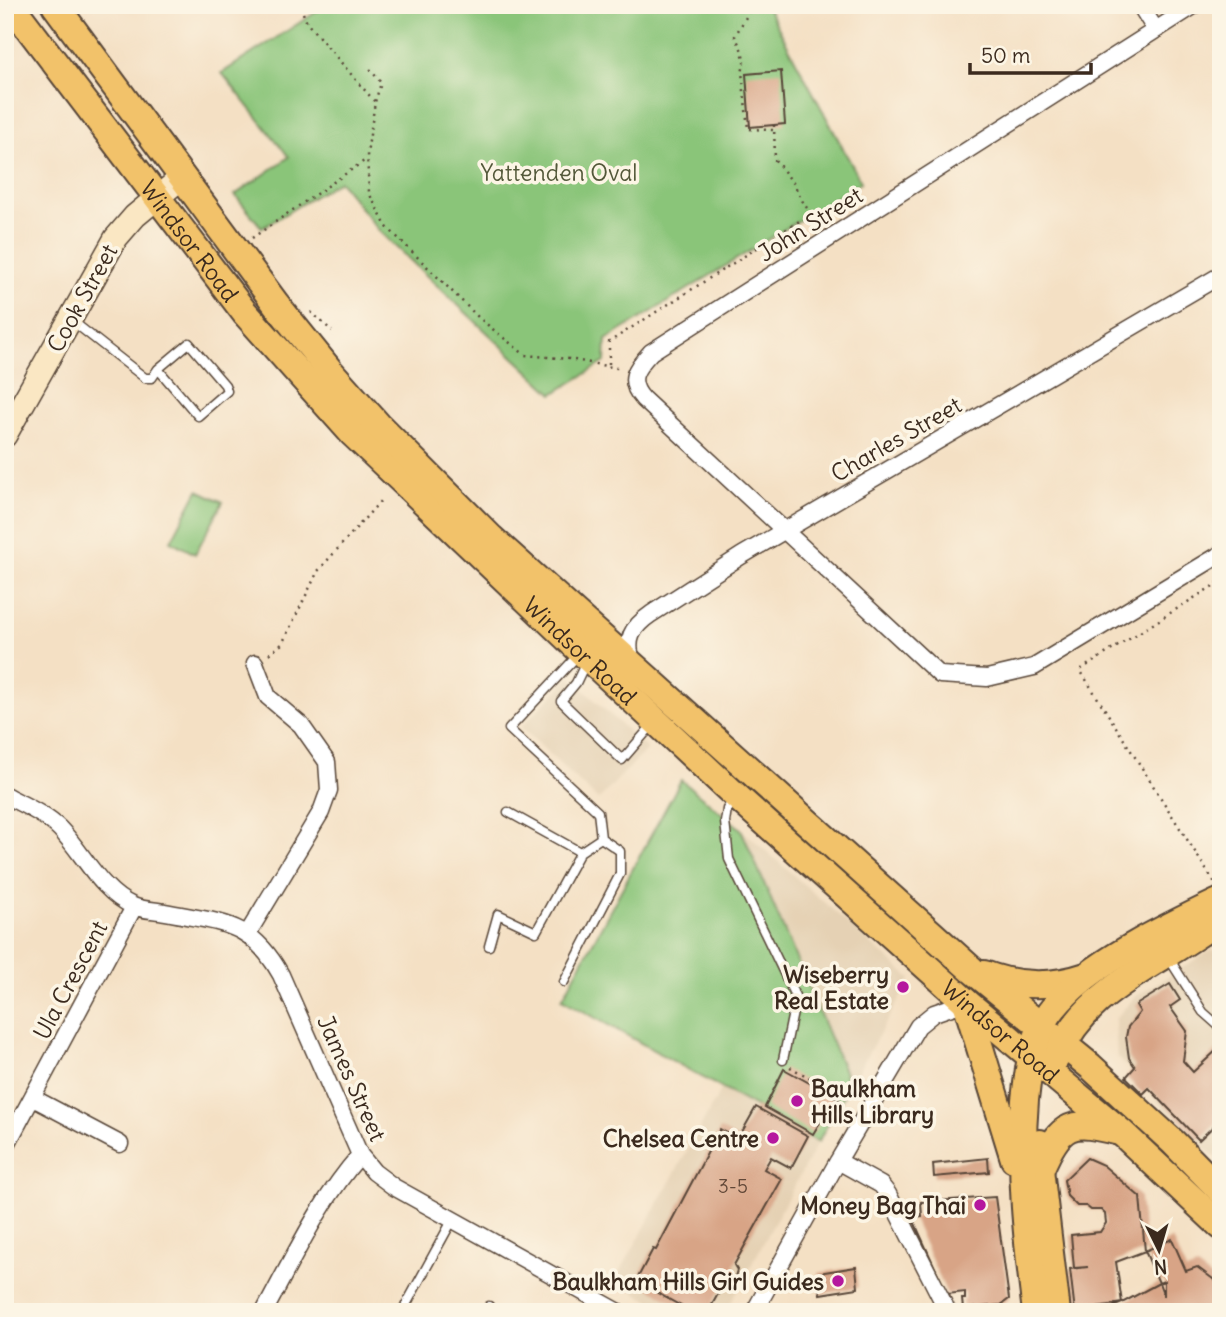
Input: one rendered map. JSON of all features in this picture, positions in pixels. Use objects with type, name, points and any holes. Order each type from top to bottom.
[{"type":"main road","name":"Windsor Road","points":[[11,5],[245,313],[318,396],[400,481],[736,796],[966,1002],[1121,1132],[1221,1226]]},
{"type":"main road","name":"Windsor Road","points":[[55,5],[301,336],[378,425],[491,538],[972,970],[1062,1044],[1173,1142],[1221,1191]]},
{"type":"main road","name":"Cook Street","points":[[5,435],[116,238],[130,220],[181,178]]},
{"type":"main road","points":[[1037,1311],[1041,1027],[1066,995],[1087,976],[1219,894]]},
{"type":"main road","points":[[1037,1311],[1023,1191],[1022,1136],[1040,1064],[1062,1044],[1098,999],[1221,920]]},
{"type":"main road","points":[[972,970],[1024,985],[1069,982],[1087,976]]},
{"type":"main road","points":[[966,1002],[1023,1191]]},
{"type":"main road","points":[[1040,1169],[1052,1142],[1067,1129],[1082,1124],[1121,1132]]},
{"type":"street","points":[[1140,5],[1154,29]]},
{"type":"street","name":"John Street","points":[[636,372],[651,352],[1195,5]]},
{"type":"street","name":"Charles Street","points":[[634,666],[628,649],[630,637],[637,624],[780,528],[1221,275]]},
{"type":"street","points":[[636,372],[633,383],[643,400],[940,675],[987,678],[1034,667],[1221,554]]},
{"type":"street","points":[[248,933],[321,812],[329,790],[327,762],[301,725],[268,697],[255,663]]},
{"type":"street","points":[[5,795],[59,827],[99,879],[134,906]]},
{"type":"street","name":"James Street","points":[[134,906],[226,924],[248,933],[269,953],[281,975],[360,1155],[374,1172],[394,1187],[619,1312]]},
{"type":"street","name":"Ula Crescent","points":[[5,1149],[134,906]]},
{"type":"street","points":[[754,1312],[838,1161],[907,1045],[927,1017],[966,1002]]},
{"type":"street","points":[[33,1098],[120,1144]]},
{"type":"street","points":[[264,1312],[330,1195],[360,1155]]},
{"type":"street","points":[[838,1161],[881,1185],[888,1194],[948,1312]]},
{"type":"lane","points":[[70,319],[145,379],[152,378],[158,369],[189,343],[225,385],[227,391],[198,416],[158,369]]},
{"type":"lane","points":[[585,655],[576,683],[561,701],[622,760],[656,721]]},
{"type":"lane","points":[[585,655],[509,729],[598,812],[601,838]]},
{"type":"lane","points":[[736,796],[727,809],[725,822],[729,859],[796,998],[783,1060]]},
{"type":"lane","points":[[508,812],[580,852]]},
{"type":"lane","points":[[489,946],[498,915],[536,932],[580,852],[601,838]]},
{"type":"lane","points":[[564,982],[620,874],[620,850],[601,838]]},
{"type":"lane","points":[[1167,954],[1203,1012],[1221,1028]]},
{"type":"lane","points":[[402,1312],[453,1219]]},
{"type":"path","points":[[753,5],[735,36],[743,52],[745,64],[742,72],[748,129],[774,128],[775,160],[831,239]]},
{"type":"path","points":[[303,13],[307,23],[375,102]]},
{"type":"path","points":[[370,69],[381,83],[375,102],[367,159],[369,193],[386,226],[479,318],[525,355],[609,365],[636,372]]},
{"type":"path","points":[[249,240],[367,159]]},
{"type":"path","points":[[609,365],[609,342],[812,213]]},
{"type":"path","points":[[255,663],[282,644],[318,571],[383,498]]},
{"type":"path","points":[[1219,894],[1080,670],[1221,581]]},
{"type":"path","points":[[783,1060],[785,1065],[849,1099]]},
{"type":"path","points":[[964,1312],[999,1308]]},
{"type":"shaded area","points":[[570,677],[647,749],[598,800],[521,727]]},
{"type":"shaded area","points":[[741,829],[911,979],[850,1085]]},
{"type":"shaded area","points":[[1213,949],[1221,957],[1221,1160],[1194,1142],[1117,1056],[1115,1019],[1136,996]]},
{"type":"shaded area","points":[[722,1088],[818,1142],[726,1312],[669,1312],[615,1281]]},
{"type":"green space","name":"Yattenden Oval","points":[[327,5],[766,5],[861,182],[606,340],[605,362],[553,394],[381,233],[339,181],[262,228],[235,195],[289,157],[222,73]]},
{"type":"green space","points":[[198,490],[223,502],[195,554],[171,541]]},
{"type":"green space","points":[[681,780],[741,829],[850,1085],[818,1142],[562,999]]},
{"type":"building","points":[[781,71],[785,124],[750,127],[746,74]]},
{"type":"building","points":[[1170,984],[1180,1000],[1170,1007],[1187,1031],[1183,1061],[1193,1072],[1218,1049],[1221,1052],[1221,1119],[1199,1140],[1149,1088],[1143,1094],[1126,1077],[1135,1067],[1129,1058],[1126,1037],[1128,1027],[1140,1012],[1136,1005]]},
{"type":"building","points":[[784,1069],[840,1100],[830,1117],[825,1114],[813,1134],[765,1107]]},
{"type":"building","points":[[756,1107],[808,1136],[791,1168],[771,1157],[764,1169],[782,1179],[734,1265],[737,1270],[734,1280],[723,1285],[708,1312],[692,1312],[636,1281],[653,1249],[656,1250],[720,1129],[738,1139]]},
{"type":"building","points":[[988,1158],[989,1172],[934,1177],[933,1164]]},
{"type":"building","points":[[1087,1158],[1103,1165],[1140,1197],[1145,1251],[1116,1262],[1122,1303],[1090,1308],[1092,1312],[1075,1312],[1070,1269],[1088,1267],[1074,1268],[1071,1235],[1100,1232],[1106,1223],[1105,1214],[1101,1210],[1077,1206],[1067,1196],[1064,1180]]},
{"type":"building","points":[[995,1197],[1009,1299],[1001,1305],[963,1309],[962,1299],[965,1299],[965,1292],[947,1294],[912,1217],[922,1216],[921,1202]]},
{"type":"building","points":[[1172,1239],[1186,1271],[1197,1267],[1221,1285],[1221,1312],[1174,1312],[1170,1307],[1159,1312],[1097,1312],[1103,1309],[1104,1311],[1159,1283],[1145,1251]],"holes":[[[1164,1281],[1164,1296],[1159,1283]]]},
{"type":"building","name":"Baulkham Hills Girl Guides","points":[[856,1267],[858,1288],[820,1294],[818,1273]]},
{"type":"place","name":"Wiseberry Real Estate","points":[[903,987]]},
{"type":"place","name":"Baulkham Hills Library","points":[[797,1101]]},
{"type":"place","name":"Chelsea Centre","points":[[773,1138]]},
{"type":"place","name":"Money Bag Thai","points":[[980,1205]]},
{"type":"place","name":"Baulkham Hills Girl Guides","points":[[838,1281]]}]
